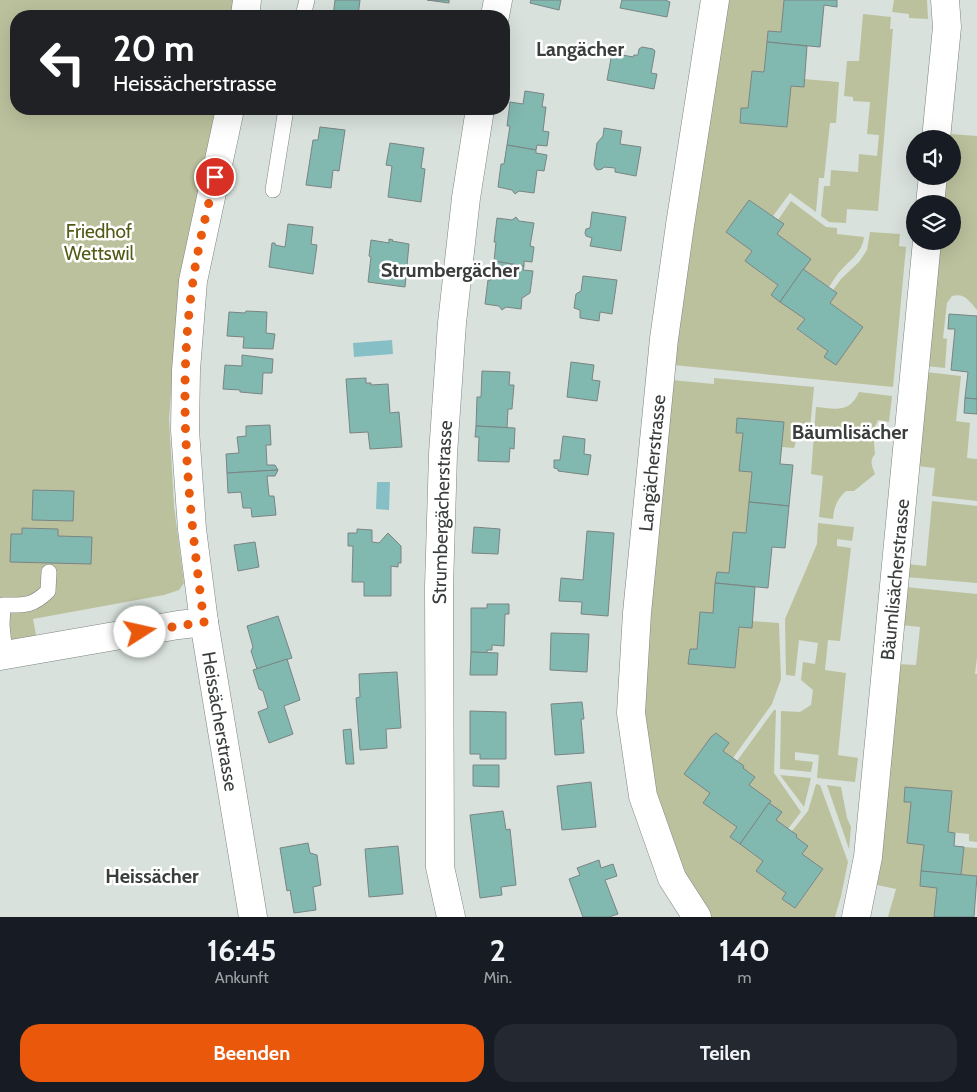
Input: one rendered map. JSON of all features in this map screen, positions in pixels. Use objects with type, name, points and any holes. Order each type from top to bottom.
[{"type":"street","name":"Langächerstrasse","points":[[697,917],[672,878],[642,796],[631,713],[637,614],[664,339],[715,0]]},
{"type":"street","points":[[937,130],[947,27],[945,0]]},
{"type":"street","name":"Heissächerstrasse","points":[[229,115],[193,281],[186,370],[185,430],[190,506],[204,622],[253,917]]},
{"type":"street","name":"Strumbergächerstrasse","points":[[451,917],[440,867],[439,587],[443,454],[451,332],[466,198],[479,115]]},
{"type":"street","name":"Bäumlisächerstrasse","points":[[856,917],[868,857],[926,250]]},
{"type":"street","points":[[3,655],[204,622]]},
{"type":"lane","points":[[273,190],[285,115]]},
{"type":"lane","points":[[3,655],[2,605],[26,605],[39,600],[48,592],[49,572]]},
{"type":"green space","name":"Friedhof Wettswil","points":[[0,0],[236,0],[234,10],[10,10],[10,115],[217,115],[173,370],[169,419],[174,506],[184,583],[179,590],[164,595],[33,619],[37,640],[0,647]]},
{"type":"green space","points":[[729,0],[784,0],[781,32],[768,31],[764,72],[752,71],[748,108],[741,108],[740,123],[787,127],[791,86],[804,87],[804,79],[839,82],[836,123],[830,123],[824,178],[819,178],[816,212],[790,193],[773,216],[749,200],[726,232],[752,251],[745,261],[778,285],[771,295],[805,319],[797,330],[828,351],[824,357],[836,365],[863,327],[830,303],[837,293],[833,290],[841,279],[859,262],[867,250],[870,232],[900,234],[899,246],[906,247],[893,387],[673,365]]},
{"type":"green space","points":[[894,0],[927,0],[928,19],[909,18],[909,14],[892,12]]},
{"type":"green space","points":[[863,14],[891,17],[890,29],[893,29],[878,211],[847,209],[846,223],[829,222],[821,216],[824,186],[830,186],[831,170],[858,172],[859,154],[877,156],[879,135],[867,134],[870,102],[853,101],[853,97],[844,96],[847,61],[859,61]]},
{"type":"green space","points":[[961,135],[977,136],[977,310],[966,298],[956,295],[952,296],[947,303],[943,338],[947,339],[945,368],[926,366],[938,250],[961,250],[961,195],[944,195],[945,185],[961,185]]},
{"type":"green space","points":[[791,201],[826,227],[837,228],[837,234],[864,237],[858,252],[839,272],[829,287],[803,269],[811,259],[777,234],[784,224],[778,220]]},
{"type":"green space","points":[[926,372],[961,376],[956,421],[970,423],[967,458],[977,459],[977,501],[932,496],[935,468],[916,466]]},
{"type":"green space","points":[[714,378],[814,387],[810,429],[800,430],[794,448],[782,447],[784,422],[737,418],[736,433],[743,433],[739,471],[752,472],[746,533],[733,532],[729,573],[717,572],[713,613],[700,612],[697,649],[690,649],[688,663],[735,668],[739,627],[752,628],[752,621],[779,623],[781,679],[772,704],[733,758],[723,751],[728,742],[716,733],[710,793],[703,803],[737,827],[730,837],[763,861],[756,871],[786,893],[783,899],[795,908],[823,870],[802,854],[808,846],[796,837],[792,831],[808,811],[816,784],[820,785],[848,862],[835,917],[711,917],[684,872],[649,771],[644,730],[645,683],[671,380],[714,384]]},
{"type":"green space","points":[[859,392],[892,396],[889,422],[878,420],[873,431],[875,454],[872,464],[875,474],[854,491],[846,491],[840,497],[836,503],[833,519],[819,517],[823,476],[811,474],[816,407],[836,409],[847,407]]},
{"type":"green space","points":[[932,501],[977,506],[977,583],[906,577],[907,564],[926,566]]},
{"type":"green space","points":[[818,523],[854,527],[852,541],[837,539],[837,546],[851,548],[840,641],[828,640],[825,670],[846,673],[838,755],[858,758],[855,782],[817,778],[819,755],[795,752],[795,760],[813,762],[811,772],[780,769],[781,711],[800,712],[811,705],[813,690],[801,680],[803,662],[815,664],[818,643],[799,640],[795,676],[786,675],[785,619],[817,544]]},
{"type":"green space","points":[[905,587],[977,594],[977,657],[975,674],[977,674],[977,842],[969,841],[969,834],[948,832],[952,791],[905,787],[904,801],[911,802],[907,843],[924,845],[920,886],[937,888],[934,917],[888,917],[896,889],[877,885],[897,664],[916,665],[920,627],[901,625]]},
{"type":"green space","points":[[774,710],[776,710],[774,773],[801,812],[788,829],[776,820],[781,812],[749,785],[755,777],[737,761]]},
{"type":"green space","points":[[780,775],[811,778],[804,807]]},
{"type":"green space","points":[[827,785],[841,787],[847,818],[851,827],[849,849]]},
{"type":"green space","points":[[964,847],[977,848],[977,876],[961,875]]},
{"type":"water","points":[[392,340],[393,354],[354,357],[353,343]]},
{"type":"water","points":[[377,482],[390,482],[389,510],[376,509]]},
{"type":"building","points":[[335,0],[360,0],[359,10],[334,10]]},
{"type":"building","points":[[427,0],[449,0],[449,3]]},
{"type":"building","points":[[531,0],[561,0],[559,10],[530,3]]},
{"type":"building","points":[[622,0],[665,0],[670,2],[667,17],[620,8]]},
{"type":"building","points":[[784,0],[837,0],[837,7],[824,5],[820,47],[767,42],[768,31],[781,32]]},
{"type":"building","points":[[767,42],[807,46],[804,87],[791,86],[787,127],[740,123],[741,108],[748,108],[752,71],[764,72]]},
{"type":"building","points":[[642,47],[655,51],[651,73],[657,74],[654,89],[607,80],[612,53],[633,57],[638,55],[639,49]]},
{"type":"building","points":[[525,91],[544,94],[542,107],[546,107],[543,131],[549,132],[547,146],[537,145],[536,150],[507,145],[510,126],[507,126],[508,115],[510,115],[510,102],[523,104]]},
{"type":"building","points":[[320,127],[345,130],[339,171],[333,170],[331,188],[306,185],[313,140],[318,140]]},
{"type":"building","points":[[604,128],[622,131],[620,144],[641,147],[636,176],[615,172],[615,168],[604,167],[596,169],[594,165],[597,143],[603,136]]},
{"type":"building","points":[[390,143],[424,148],[421,168],[425,169],[421,202],[388,197],[392,166],[386,165]]},
{"type":"building","points":[[507,145],[536,150],[536,153],[547,155],[544,171],[537,170],[534,193],[519,191],[515,194],[512,190],[498,187],[501,164],[504,164]]},
{"type":"building","points":[[749,200],[784,224],[777,234],[811,259],[780,302],[771,295],[778,285],[745,261],[752,251],[726,232]]},
{"type":"building","points":[[592,212],[626,217],[621,251],[590,246],[592,238],[586,236],[585,233],[586,229],[590,228]]},
{"type":"building","points":[[516,217],[519,221],[534,223],[530,246],[534,247],[532,262],[524,261],[524,266],[494,261],[497,218],[512,220]]},
{"type":"building","points":[[288,224],[313,227],[311,244],[317,245],[313,274],[269,267],[272,243],[285,247]]},
{"type":"building","points":[[389,239],[409,244],[405,287],[368,282],[371,240],[389,243]]},
{"type":"building","points":[[494,261],[524,266],[523,270],[533,271],[530,293],[522,298],[521,309],[506,307],[502,310],[499,306],[485,304],[488,280],[491,280]]},
{"type":"building","points":[[803,269],[837,293],[830,303],[863,327],[836,365],[824,357],[828,351],[797,329],[805,319],[780,302]]},
{"type":"building","points":[[583,276],[617,280],[612,314],[600,312],[599,321],[580,318],[580,310],[574,308],[576,294],[581,291]]},
{"type":"building","points":[[246,311],[267,312],[266,333],[275,334],[273,349],[243,348],[244,337],[227,336],[229,312],[245,313]]},
{"type":"building","points":[[949,314],[977,316],[977,399],[965,398],[968,372],[951,370],[955,329],[948,329]]},
{"type":"building","points":[[242,355],[273,359],[272,373],[263,373],[262,394],[223,389],[225,365],[242,366]]},
{"type":"building","points":[[571,362],[594,365],[592,380],[600,381],[597,401],[567,397]]},
{"type":"building","points":[[482,371],[510,372],[509,385],[514,385],[512,409],[508,409],[507,428],[476,426],[477,397],[481,397]]},
{"type":"building","points":[[366,378],[366,383],[371,383],[371,385],[388,384],[390,413],[399,412],[402,447],[370,449],[368,432],[350,433],[346,379]]},
{"type":"building","points":[[965,398],[977,399],[977,414],[964,413]]},
{"type":"building","points":[[737,418],[784,422],[780,464],[793,465],[789,506],[749,502],[752,472],[739,471],[743,433],[736,433]]},
{"type":"building","points":[[270,425],[271,445],[266,445],[267,465],[275,465],[278,470],[227,473],[226,454],[239,453],[237,437],[246,436],[246,426]]},
{"type":"building","points":[[476,426],[515,428],[514,449],[510,448],[509,462],[478,461],[479,437],[475,437]]},
{"type":"building","points":[[563,436],[585,439],[584,454],[591,455],[588,475],[558,471],[558,469],[554,468],[554,460],[560,460]]},
{"type":"building","points":[[278,470],[275,476],[267,476],[269,496],[274,496],[276,515],[252,517],[251,508],[243,508],[241,492],[228,493],[227,473]]},
{"type":"building","points":[[33,490],[74,491],[73,521],[32,520]]},
{"type":"building","points":[[749,502],[789,506],[785,548],[772,547],[768,588],[715,583],[717,572],[729,573],[733,532],[746,533]]},
{"type":"building","points":[[474,527],[500,529],[498,554],[472,553]]},
{"type":"building","points":[[22,528],[58,529],[58,536],[92,537],[91,564],[10,562],[11,534],[22,534]]},
{"type":"building","points":[[357,529],[372,530],[372,542],[379,543],[388,533],[401,546],[401,563],[398,563],[398,567],[391,566],[391,596],[364,596],[364,582],[352,582],[353,546],[348,546],[348,533],[357,533]]},
{"type":"building","points":[[587,531],[614,533],[608,616],[581,614],[582,602],[559,601],[561,578],[583,580]]},
{"type":"building","points":[[255,542],[259,567],[238,571],[234,545]]},
{"type":"building","points":[[715,583],[755,587],[752,628],[739,627],[735,668],[688,664],[690,649],[697,649],[700,612],[713,613]]},
{"type":"building","points":[[487,604],[509,604],[509,614],[505,614],[504,646],[492,645],[492,650],[487,650],[487,653],[471,652],[471,608],[487,608]]},
{"type":"building","points":[[278,616],[292,658],[257,669],[251,651],[253,647],[247,626]]},
{"type":"building","points":[[551,633],[589,634],[587,672],[550,670]]},
{"type":"building","points":[[471,652],[498,653],[497,675],[470,675]]},
{"type":"building","points":[[287,659],[300,700],[284,706],[293,734],[269,743],[258,712],[268,708],[263,691],[259,689],[253,670]]},
{"type":"building","points":[[397,672],[401,728],[386,729],[387,748],[360,750],[356,698],[360,697],[359,674]]},
{"type":"building","points":[[582,702],[584,719],[581,719],[584,753],[555,755],[551,704]]},
{"type":"building","points":[[470,711],[506,712],[506,759],[480,759],[480,754],[470,754]]},
{"type":"building","points":[[351,729],[354,764],[346,764],[343,730]]},
{"type":"building","points":[[716,733],[729,743],[723,751],[744,766],[743,768],[755,777],[749,785],[771,801],[740,844],[730,837],[737,827],[703,803],[710,793],[684,774]]},
{"type":"building","points":[[473,765],[499,765],[499,787],[473,786]]},
{"type":"building","points":[[591,782],[596,827],[562,830],[557,786]]},
{"type":"building","points":[[905,787],[952,791],[948,832],[955,833],[954,846],[964,847],[961,875],[921,871],[924,845],[907,843],[911,802],[904,802]]},
{"type":"building","points":[[769,803],[782,812],[776,820],[797,835],[796,837],[808,846],[802,854],[823,869],[795,908],[782,899],[786,893],[756,871],[763,861],[740,844]]},
{"type":"building","points":[[503,811],[506,830],[510,829],[516,885],[501,887],[502,895],[480,898],[470,815]]},
{"type":"building","points":[[308,843],[310,853],[317,855],[321,885],[313,887],[316,910],[294,913],[290,890],[287,891],[280,848]]},
{"type":"building","points":[[398,846],[403,894],[369,897],[365,849]]},
{"type":"building","points":[[599,860],[601,868],[613,864],[617,876],[605,880],[618,914],[609,917],[583,917],[569,879],[580,875],[577,868]]},
{"type":"building","points":[[921,871],[977,876],[974,917],[934,917],[937,888],[920,886]]},
{"type":"district","name":"Langächer","points":[[580,49]]},
{"type":"district","name":"Strumbergächer","points":[[450,270]]},
{"type":"district","name":"Bäumlisächer","points":[[850,432]]},
{"type":"district","name":"Heissächer","points":[[152,876]]},
{"type":"route","points":[[140,632],[204,622],[192,529],[185,410],[193,281],[215,177]]}]
